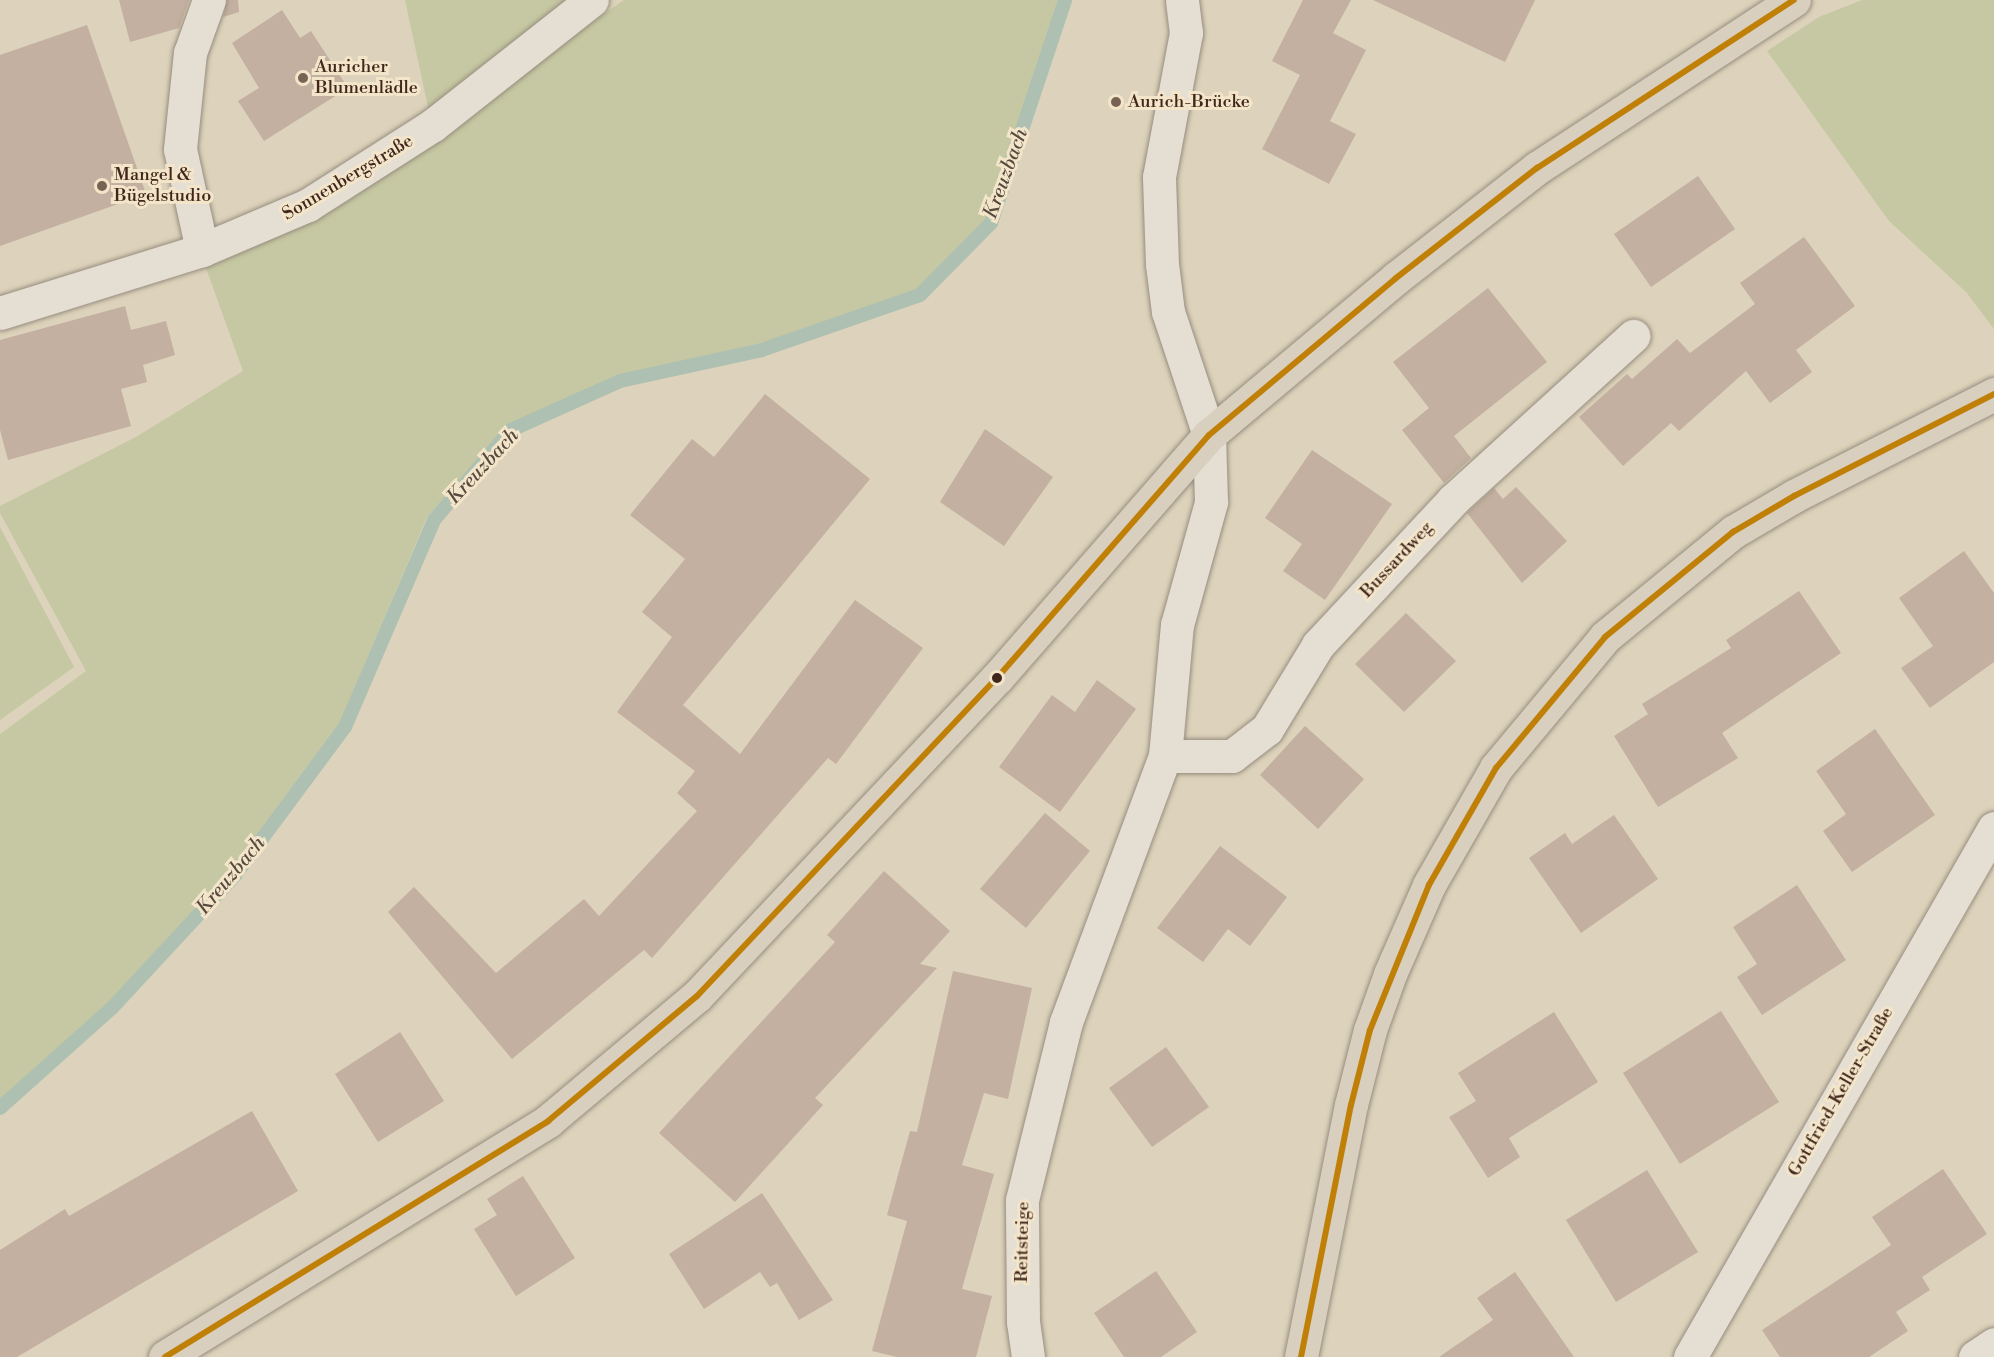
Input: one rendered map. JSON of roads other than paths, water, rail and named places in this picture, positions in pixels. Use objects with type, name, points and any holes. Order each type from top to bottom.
[{"type":"main road","points":[[165,1357],[548,1121],[697,996],[982,695],[1209,435],[1396,278],[1537,168],[1794,0]]},
{"type":"main road","points":[[1301,1357],[1351,1105],[1370,1030],[1429,885],[1496,768],[1605,638],[1733,532],[1794,496],[1994,394]]},
{"type":"street","points":[[202,250],[180,149],[190,53],[209,0]]},
{"type":"street","name":"Sonnenbergstraße","points":[[0,313],[202,250],[273,223],[363,173],[433,124],[592,0]]},
{"type":"street","points":[[1182,0],[1186,33],[1160,177],[1162,264],[1168,312],[1209,435]]},
{"type":"street","name":"Bussardweg","points":[[1165,756],[1232,756],[1267,729],[1318,645],[1453,500],[1633,336]]},
{"type":"street","name":"Reitsteige","points":[[1028,1357],[1023,1322],[1022,1200],[1066,1022],[1165,756],[1177,626],[1211,502],[1209,435]]},
{"type":"street","name":"Gottfried-Keller-Straße","points":[[1690,1357],[1994,828]]},
{"type":"street","points":[[1975,1357],[1994,1344]]},
{"type":"waterway","name":"Kreuzbach","points":[[0,1108],[112,1008],[235,875],[345,727],[434,520],[511,430],[620,381],[762,350],[920,295],[991,223],[1065,0]]},
{"type":"place","name":"Auricher Blumenlädle","points":[[303,78]]},
{"type":"place","name":"Aurich-Brücke","points":[[1116,102]]},
{"type":"place","name":"Mangel & Bügelstudio","points":[[102,186]]}]
